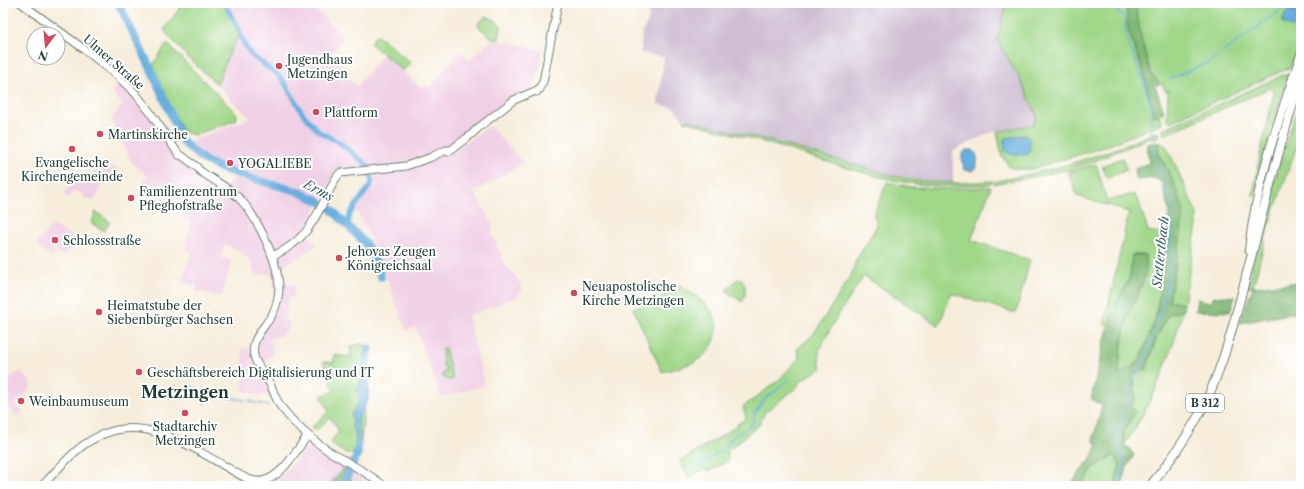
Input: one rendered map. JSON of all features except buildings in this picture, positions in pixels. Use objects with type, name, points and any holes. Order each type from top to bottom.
[{"type":"highway","name":"B 312","points":[[1150,486],[1173,457],[1192,426],[1207,398],[1230,340],[1247,273],[1252,228],[1260,187],[1276,129],[1297,78],[1301,56]]},
{"type":"main road","name":"Ulmer Straße","points":[[22,3],[115,74],[136,94],[177,152],[200,171],[234,194],[251,213],[272,256],[279,283],[278,297],[272,314],[259,333],[253,348],[256,360],[269,381],[280,405],[308,435]]},
{"type":"main road","points":[[272,256],[282,252],[301,238],[308,229],[340,173],[354,171],[369,172],[406,166],[446,150],[450,150],[472,134],[480,131],[516,104],[535,95],[543,82],[558,3]]},
{"type":"main road","points":[[42,486],[77,451],[101,435],[121,429],[136,428],[163,433],[244,476],[258,481],[263,481],[270,478],[281,470],[308,435],[328,451],[360,469],[384,486]]},
{"type":"shaded area","points":[[226,3],[308,3],[345,37],[332,53],[343,63],[337,70],[357,86],[384,54],[420,87],[430,87],[460,52],[470,60],[492,39],[543,50],[535,83],[531,89],[510,99],[456,143],[443,150],[445,156],[490,126],[523,163],[474,192],[492,223],[492,234],[498,249],[507,267],[517,278],[522,291],[516,298],[468,315],[485,386],[441,397],[415,327],[406,330],[376,250],[356,210],[364,197],[376,185],[372,168],[343,167],[338,169],[334,174],[311,219],[303,230],[317,245],[282,267],[284,284],[295,285],[293,298],[289,298],[286,315],[284,318],[290,323],[287,331],[280,336],[270,339],[274,355],[258,365],[271,386],[270,397],[243,391],[242,350],[256,346],[279,303],[272,301],[275,287],[272,273],[257,276],[253,271],[252,261],[240,251],[225,244],[220,257],[232,262],[221,297],[196,291],[197,286],[181,282],[192,252],[185,248],[191,222],[162,196],[159,200],[141,186],[147,176],[131,161],[111,119],[123,104],[111,92],[120,84],[145,110],[181,161],[223,189],[236,176],[237,171],[207,158],[190,143],[195,139],[251,118],[231,100],[217,84],[231,49],[241,34]]},
{"type":"shaded area","points":[[644,3],[1007,3],[997,41],[1020,79],[1037,115],[1034,124],[989,133],[953,151],[953,183],[931,182],[889,175],[689,120],[684,121],[674,108],[658,104],[664,57],[641,53],[642,32],[648,22],[649,15]]},
{"type":"shaded area","points":[[100,161],[117,169],[113,177],[107,178],[94,201],[89,198],[88,200],[83,197],[84,195],[75,190],[68,198],[63,195],[78,173],[87,179]]},
{"type":"shaded area","name":"Schlossstraße","points":[[52,225],[72,236],[66,247],[69,249],[65,257],[55,252],[53,256],[45,253],[36,244]]},
{"type":"shaded area","points":[[19,371],[33,383],[30,386],[31,388],[24,397],[22,396],[16,405],[23,411],[17,417],[10,409],[3,405],[11,396],[3,386]]},
{"type":"shaded area","points":[[312,444],[326,454],[358,472],[359,477],[372,486],[272,486]]},
{"type":"green space","points":[[183,3],[222,3],[240,35],[231,49],[217,84],[188,58],[164,30]]},
{"type":"green space","points":[[1007,3],[1110,3],[1111,5],[1126,8],[1128,30],[1143,71],[1154,116],[1159,115],[1162,123],[1104,147],[1032,169],[1016,169],[1008,167],[1002,156],[997,132],[1034,124],[1037,115],[1020,79],[997,41]]},
{"type":"green space","points":[[1110,3],[1135,3],[1142,41],[1151,74],[1160,84],[1155,86],[1164,112],[1154,116],[1143,71],[1128,30],[1126,8]]},
{"type":"green space","points":[[1135,3],[1301,3],[1301,42],[1291,67],[1170,122],[1167,119],[1168,91],[1165,91],[1162,83],[1160,84],[1151,74],[1142,41]]},
{"type":"green space","points":[[486,16],[497,21],[501,27],[499,39],[492,38],[478,26],[478,24]]},
{"type":"green space","points":[[376,35],[411,63],[403,71],[370,43]]},
{"type":"green space","points":[[167,43],[237,114],[236,120],[194,135],[183,131],[173,112],[153,65]]},
{"type":"green space","points":[[1288,73],[1263,159],[1255,195],[1253,195],[1260,154],[1274,93],[1270,88],[1164,135],[1163,129]]},
{"type":"green space","points":[[1301,95],[1301,138],[1295,151],[1268,229],[1253,287],[1247,287],[1273,186]]},
{"type":"green space","points":[[689,120],[767,140],[889,175],[913,180],[953,183],[994,181],[985,185],[947,186],[895,180],[843,167],[756,140],[684,121]]},
{"type":"green space","points":[[1156,132],[1159,133],[1158,137],[1146,139],[1095,161],[1067,170],[993,184],[996,181],[1058,167],[1098,155]]},
{"type":"green space","points":[[1158,142],[1167,147],[1197,214],[1197,224],[1184,304],[1169,301],[1180,240],[1172,178],[1159,155]]},
{"type":"green space","points":[[1158,142],[1159,155],[1172,178],[1184,211],[1169,301],[1184,304],[1183,310],[1168,315],[1155,342],[1146,370],[1132,374],[1136,399],[1130,406],[1135,412],[1124,431],[1124,445],[1129,448],[1134,455],[1127,467],[1122,486],[1114,486],[1120,465],[1114,455],[1093,468],[1082,486],[1069,486],[1089,462],[1097,445],[1093,440],[1102,406],[1091,399],[1103,346],[1113,311],[1130,277],[1132,255],[1145,255],[1147,266],[1145,277],[1128,317],[1121,347],[1119,375],[1139,362],[1155,320],[1163,270],[1169,211],[1162,182],[1154,178],[1137,180],[1135,169],[1149,163],[1147,144]]},
{"type":"green space","points":[[1122,158],[1127,170],[1107,178],[1102,166]]},
{"type":"green space","points":[[1096,164],[1107,201],[1134,194],[1139,202],[1148,231],[1166,235],[1163,270],[1155,320],[1139,362],[1119,375],[1121,347],[1128,317],[1145,277],[1145,255],[1132,255],[1130,277],[1113,311],[1109,326],[1104,324],[1129,212],[1077,196],[1068,172]]},
{"type":"green space","points":[[887,182],[912,187],[949,189],[991,187],[971,240],[1030,260],[1016,313],[951,293],[939,326],[864,276],[835,320],[819,351],[820,364],[822,368],[800,381],[797,387],[765,412],[759,425],[727,451],[728,461],[708,472],[705,469],[689,478],[680,461],[726,433],[746,418],[743,407],[779,380],[799,358],[797,349],[813,335],[851,276],[856,260],[877,226],[874,214]]},
{"type":"green space","name":"Schlossstraße","points":[[96,212],[110,222],[104,231],[91,223]]},
{"type":"green space","points":[[737,279],[742,279],[745,288],[745,296],[742,302],[726,290]]},
{"type":"green space","points":[[1301,282],[1301,312],[1240,323],[1253,287]]},
{"type":"green space","points":[[680,285],[703,302],[711,311],[717,331],[713,343],[703,356],[696,361],[662,372],[633,308],[654,303]]},
{"type":"green space","points":[[1214,297],[1235,297],[1230,312],[1195,311],[1197,299],[1209,302]]},
{"type":"green space","points":[[1183,310],[1173,345],[1160,380],[1143,414],[1124,445],[1124,431],[1133,417],[1130,406],[1135,385],[1132,374],[1146,370],[1155,342],[1168,314]]},
{"type":"green space","points":[[363,344],[370,348],[360,454],[352,454],[344,452],[330,443],[339,431],[330,417],[316,431],[312,427],[329,411],[321,396],[334,391],[323,361],[333,363],[334,355],[350,357],[351,346]]},
{"type":"green space","points":[[445,348],[453,380],[448,380],[442,376],[443,373],[446,372],[445,366],[443,367],[442,349]]},
{"type":"green space","points":[[1115,455],[1120,465],[1114,486],[1082,486],[1093,468]]},
{"type":"green space","points":[[343,468],[346,470],[344,474],[351,479],[352,482],[349,485],[327,486],[338,475]]},
{"type":"water","points":[[1290,10],[1299,12],[1293,28],[1282,22],[1286,13]]},
{"type":"water","points":[[1023,135],[1029,138],[1030,149],[1027,155],[1011,154],[1005,151],[1004,140],[1006,138]]},
{"type":"water","points":[[966,150],[973,150],[977,157],[976,167],[972,171],[964,170],[962,154]]},
{"type":"water","points":[[365,345],[372,347],[372,351],[370,353],[368,399],[359,416],[359,458],[353,456],[356,436],[351,425],[353,424],[351,415],[358,403],[359,398],[357,391],[361,380]]},
{"type":"waterway","name":"Erms","points":[[118,3],[149,65],[182,140],[190,149],[204,160],[220,168],[297,191],[317,200],[331,209],[366,244],[376,262],[381,277]]},
{"type":"waterway","points":[[224,3],[239,29],[242,40],[251,55],[278,75],[284,82],[303,114],[318,131],[340,143],[367,165],[372,181],[371,185],[350,214],[348,225]]},
{"type":"waterway","name":"Stettertbach","points":[[1106,3],[1107,6],[1124,15],[1126,36],[1151,106],[1151,123],[1155,156],[1173,208],[1170,265],[1162,308],[1147,352],[1131,386],[1119,429],[1118,447],[1126,461],[1118,486]]},
{"type":"waterway","points":[[1170,79],[1209,62],[1290,3]]},
{"type":"waterway","points":[[693,471],[702,463],[721,452],[727,443],[739,432],[749,427],[754,420],[754,414],[767,396],[772,394],[789,379]]},
{"type":"waterway","points":[[189,385],[212,395]]},
{"type":"waterway","points":[[204,404],[210,396]]},
{"type":"waterway","points":[[216,396],[222,397]]},
{"type":"waterway","points":[[225,397],[245,400]]},
{"type":"waterway","points":[[249,401],[256,403]]},
{"type":"waterway","points":[[259,403],[268,406]]},
{"type":"waterway","name":"Erms","points":[[340,486],[344,483],[358,453],[358,447]]},
{"type":"place","name":"Jugendhaus Metzingen","points":[[279,66]]},
{"type":"place","name":"Plattform","points":[[316,112]]},
{"type":"place","name":"Martinskirche","points":[[100,134]]},
{"type":"place","name":"Evangelische Kirchengemeinde","points":[[72,149]]},
{"type":"place","name":"YOGALIEBE","points":[[230,163]]},
{"type":"place","name":"Familienzentrum Pfleghofstraße","points":[[131,198]]},
{"type":"place","name":"Schlossstraße","points":[[55,240]]},
{"type":"place","name":"Jehovas Zeugen Königreichsaal","points":[[339,258]]},
{"type":"place","name":"Neuapostolische Kirche Metzingen","points":[[574,293]]},
{"type":"place","name":"Heimatstube der Siebenbürger Sachsen","points":[[99,312]]},
{"type":"place","name":"Geschäftsbereich Digitalisierung und IT","points":[[139,372]]},
{"type":"place","name":"Weinbaumuseum","points":[[21,401]]},
{"type":"place","name":"Stadtarchiv Metzingen","points":[[185,413]]},
{"type":"district","name":"Metzingen","points":[[185,392]]}]
